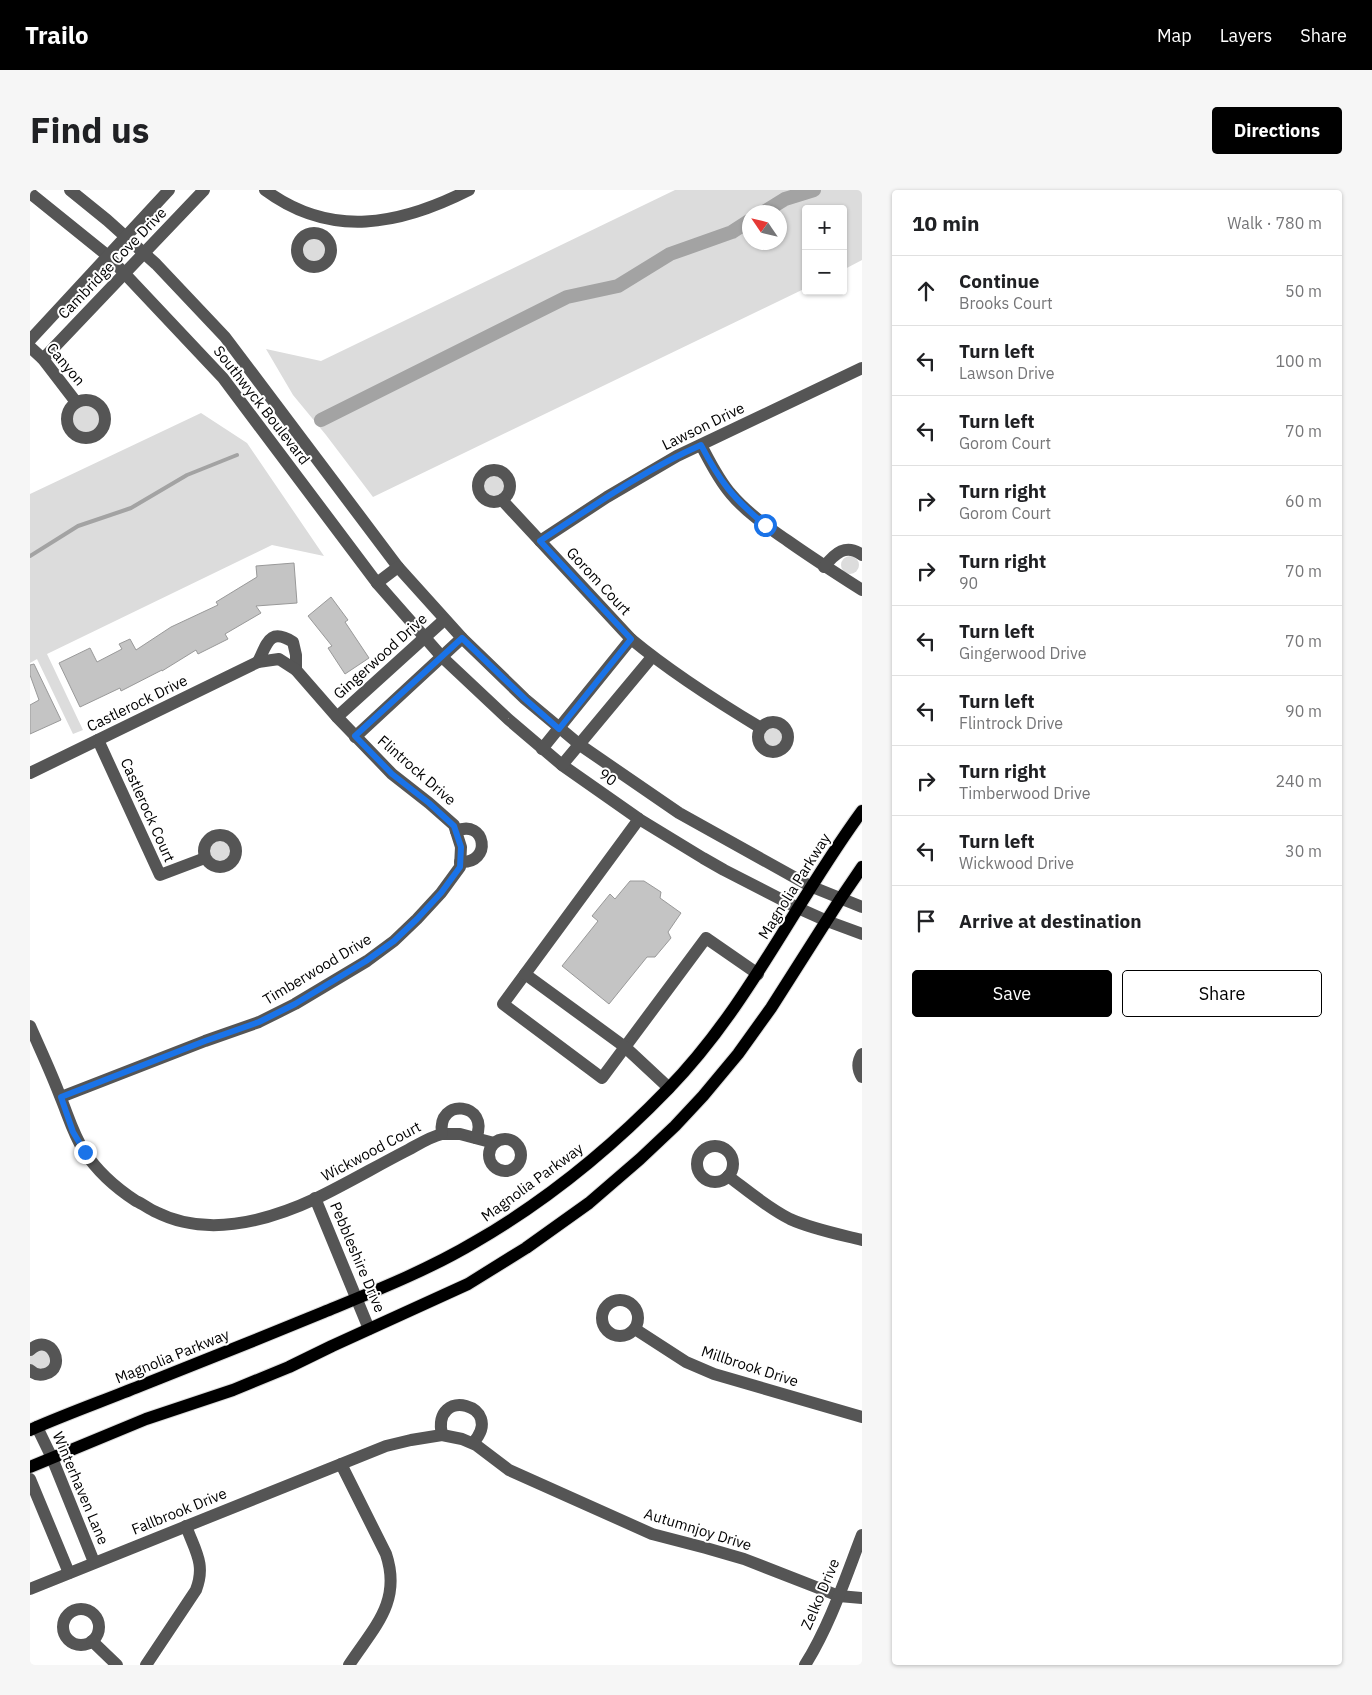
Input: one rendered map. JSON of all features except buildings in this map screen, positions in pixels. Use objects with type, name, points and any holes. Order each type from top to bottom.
[{"type":"main road","name":"Magnolia Parkway","points":[[34,1429],[358,1298],[473,1244],[521,1214],[579,1170],[622,1134],[669,1088],[712,1038],[758,974],[810,886],[862,812]]},
{"type":"main road","points":[[30,1467],[146,1419],[232,1390],[289,1367],[468,1284],[526,1248],[589,1203],[640,1158],[703,1096],[738,1054],[771,1008],[862,867]]},
{"type":"street","name":"Southwyck Boulevard","points":[[70,190],[126,236],[143,254],[156,264],[225,337],[398,567],[444,620]]},
{"type":"street","name":"Cambridge Cove Drive","points":[[30,340],[169,190]]},
{"type":"street","name":"Cambridge Cove Drive","points":[[43,359],[204,190]]},
{"type":"street","points":[[265,190],[294,207],[318,216],[347,222],[375,222],[404,217],[442,203],[468,190]]},
{"type":"street","name":"Southwyck Boulevard","points":[[30,193],[108,256],[223,378],[377,583],[425,637]]},
{"type":"street","points":[[317,233],[318,216]]},
{"type":"street","name":"Canyon","points":[[30,347],[43,359],[76,402]]},
{"type":"street","name":"Lawson Drive","points":[[540,541],[607,497],[677,456],[862,368]]},
{"type":"street","points":[[701,445],[718,477],[736,500],[765,525],[824,567],[862,590]]},
{"type":"street","name":"Gorom Court","points":[[502,500],[631,639],[652,657],[726,707],[761,728]]},
{"type":"street","points":[[824,567],[840,551],[849,549],[862,555]]},
{"type":"street","points":[[377,583],[398,567]]},
{"type":"street","name":"Gingerwood Drive","points":[[337,717],[444,620]]},
{"type":"street","name":"90","points":[[444,620],[525,699],[559,729],[679,813],[810,886],[862,907]]},
{"type":"street","points":[[258,662],[267,642],[276,636],[284,637],[293,642],[296,670]]},
{"type":"street","name":"90","points":[[425,637],[482,695],[542,749],[638,819],[724,870],[798,908],[862,934]]},
{"type":"street","points":[[355,736],[462,638]]},
{"type":"street","name":"Gorom Court","points":[[542,749],[631,639]]},
{"type":"street","points":[[562,765],[652,657]]},
{"type":"street","name":"Castlerock Drive","points":[[30,773],[258,662],[279,659]]},
{"type":"street","name":"Flintrock Drive","points":[[279,659],[296,670],[337,717],[392,774],[429,803],[454,826],[461,847]]},
{"type":"street","name":"Castlerock Court","points":[[98,740],[160,876],[205,858]]},
{"type":"street","points":[[638,819],[503,1004],[602,1078],[706,938],[758,974]]},
{"type":"street","points":[[456,831],[462,828],[469,828],[480,836],[482,843],[482,850],[474,860],[460,862]]},
{"type":"street","name":"Timberwood Drive","points":[[61,1097],[259,1022],[295,1004],[366,961],[394,941],[441,893],[460,867],[461,847]]},
{"type":"street","points":[[525,974],[625,1047],[669,1088]]},
{"type":"street","name":"Wickwood Court","points":[[30,1026],[61,1097],[73,1132],[98,1169],[114,1185],[156,1213],[180,1221],[203,1225],[226,1225],[269,1217],[316,1198],[442,1134],[460,1134],[494,1143]]},
{"type":"street","points":[[862,1054],[858,1066],[862,1077]]},
{"type":"street","name":"Wickwood Court","points":[[442,1134],[440,1126],[443,1118],[448,1112],[462,1108],[476,1116],[479,1123],[479,1131],[476,1138]]},
{"type":"street","points":[[728,1176],[771,1208],[791,1219],[809,1226],[862,1240]]},
{"type":"street","name":"Pebbleshire Drive","points":[[316,1198],[370,1329]]},
{"type":"street","name":"Millbrook Drive","points":[[635,1329],[686,1362],[714,1374],[862,1417]]},
{"type":"street","points":[[30,1370],[38,1375],[44,1374],[54,1368],[56,1362],[56,1357],[49,1347],[44,1345],[31,1347]]},
{"type":"street","points":[[442,1435],[440,1424],[443,1414],[451,1407],[461,1404],[476,1410],[483,1424],[480,1435],[473,1443]]},
{"type":"street","name":"Winterhaven Lane","points":[[34,1429],[52,1458],[94,1562]]},
{"type":"street","name":"Autumnjoy Drive","points":[[341,1464],[386,1446],[410,1440],[442,1435],[462,1439],[473,1443],[509,1470],[652,1534],[744,1559],[839,1596],[862,1598]]},
{"type":"street","points":[[341,1464],[386,1554],[392,1582],[390,1598],[385,1611],[349,1665]]},
{"type":"street","name":"Fallbrook Drive","points":[[30,1589],[341,1464]]},
{"type":"street","points":[[30,1479],[69,1573]]},
{"type":"street","points":[[146,1665],[196,1590],[201,1578],[200,1565],[186,1526]]},
{"type":"street","name":"Zelko Drive","points":[[810,1663],[839,1596],[862,1535]]},
{"type":"street","points":[[92,1641],[117,1665]]},
{"type":"shaded area","points":[[675,190],[862,190],[862,260],[847,268],[847,205],[802,205],[802,290],[373,497],[293,395],[266,349],[321,361]]},
{"type":"shaded area","points":[[313,234],[325,238],[329,250],[325,262],[313,266],[301,262],[297,250],[301,238]]},
{"type":"shaded area","points":[[86,404],[98,408],[102,420],[98,432],[86,436],[74,432],[70,420],[74,408]]},
{"type":"shaded area","points":[[201,413],[247,443],[324,556],[272,545],[47,654],[83,730],[73,734],[37,659],[30,663],[30,494]]},
{"type":"shaded area","points":[[499,472],[505,473],[510,477],[514,482],[514,494],[510,499],[505,503],[499,504],[493,503],[488,499],[484,494],[483,488],[484,482],[488,477],[493,473]]},
{"type":"shaded area","points":[[846,556],[854,556],[859,561],[857,572],[846,574],[841,569],[841,561]]},
{"type":"shaded area","points":[[773,726],[780,729],[783,736],[780,743],[773,746],[766,743],[763,736],[766,729]]},
{"type":"shaded area","points":[[222,833],[234,837],[238,849],[234,861],[222,865],[210,861],[206,849],[210,837]]},
{"type":"shaded area","points":[[49,1344],[54,1374],[30,1366],[30,1354]]},
{"type":"waterway","points":[[775,205],[785,199],[814,190]]},
{"type":"waterway","points":[[321,420],[567,297],[618,286],[670,254],[732,232],[742,226]]},
{"type":"waterway","points":[[30,556],[78,526],[131,508],[187,475],[237,455]]},
{"type":"route","points":[[85,1152],[73,1132],[61,1097],[259,1022],[295,1004],[366,961],[394,941],[441,893],[460,867],[461,847],[454,826],[429,803],[392,774],[355,736],[462,638],[482,660],[559,729],[631,639],[540,541],[607,497],[677,456],[701,445],[718,477],[731,494],[765,525]]}]
